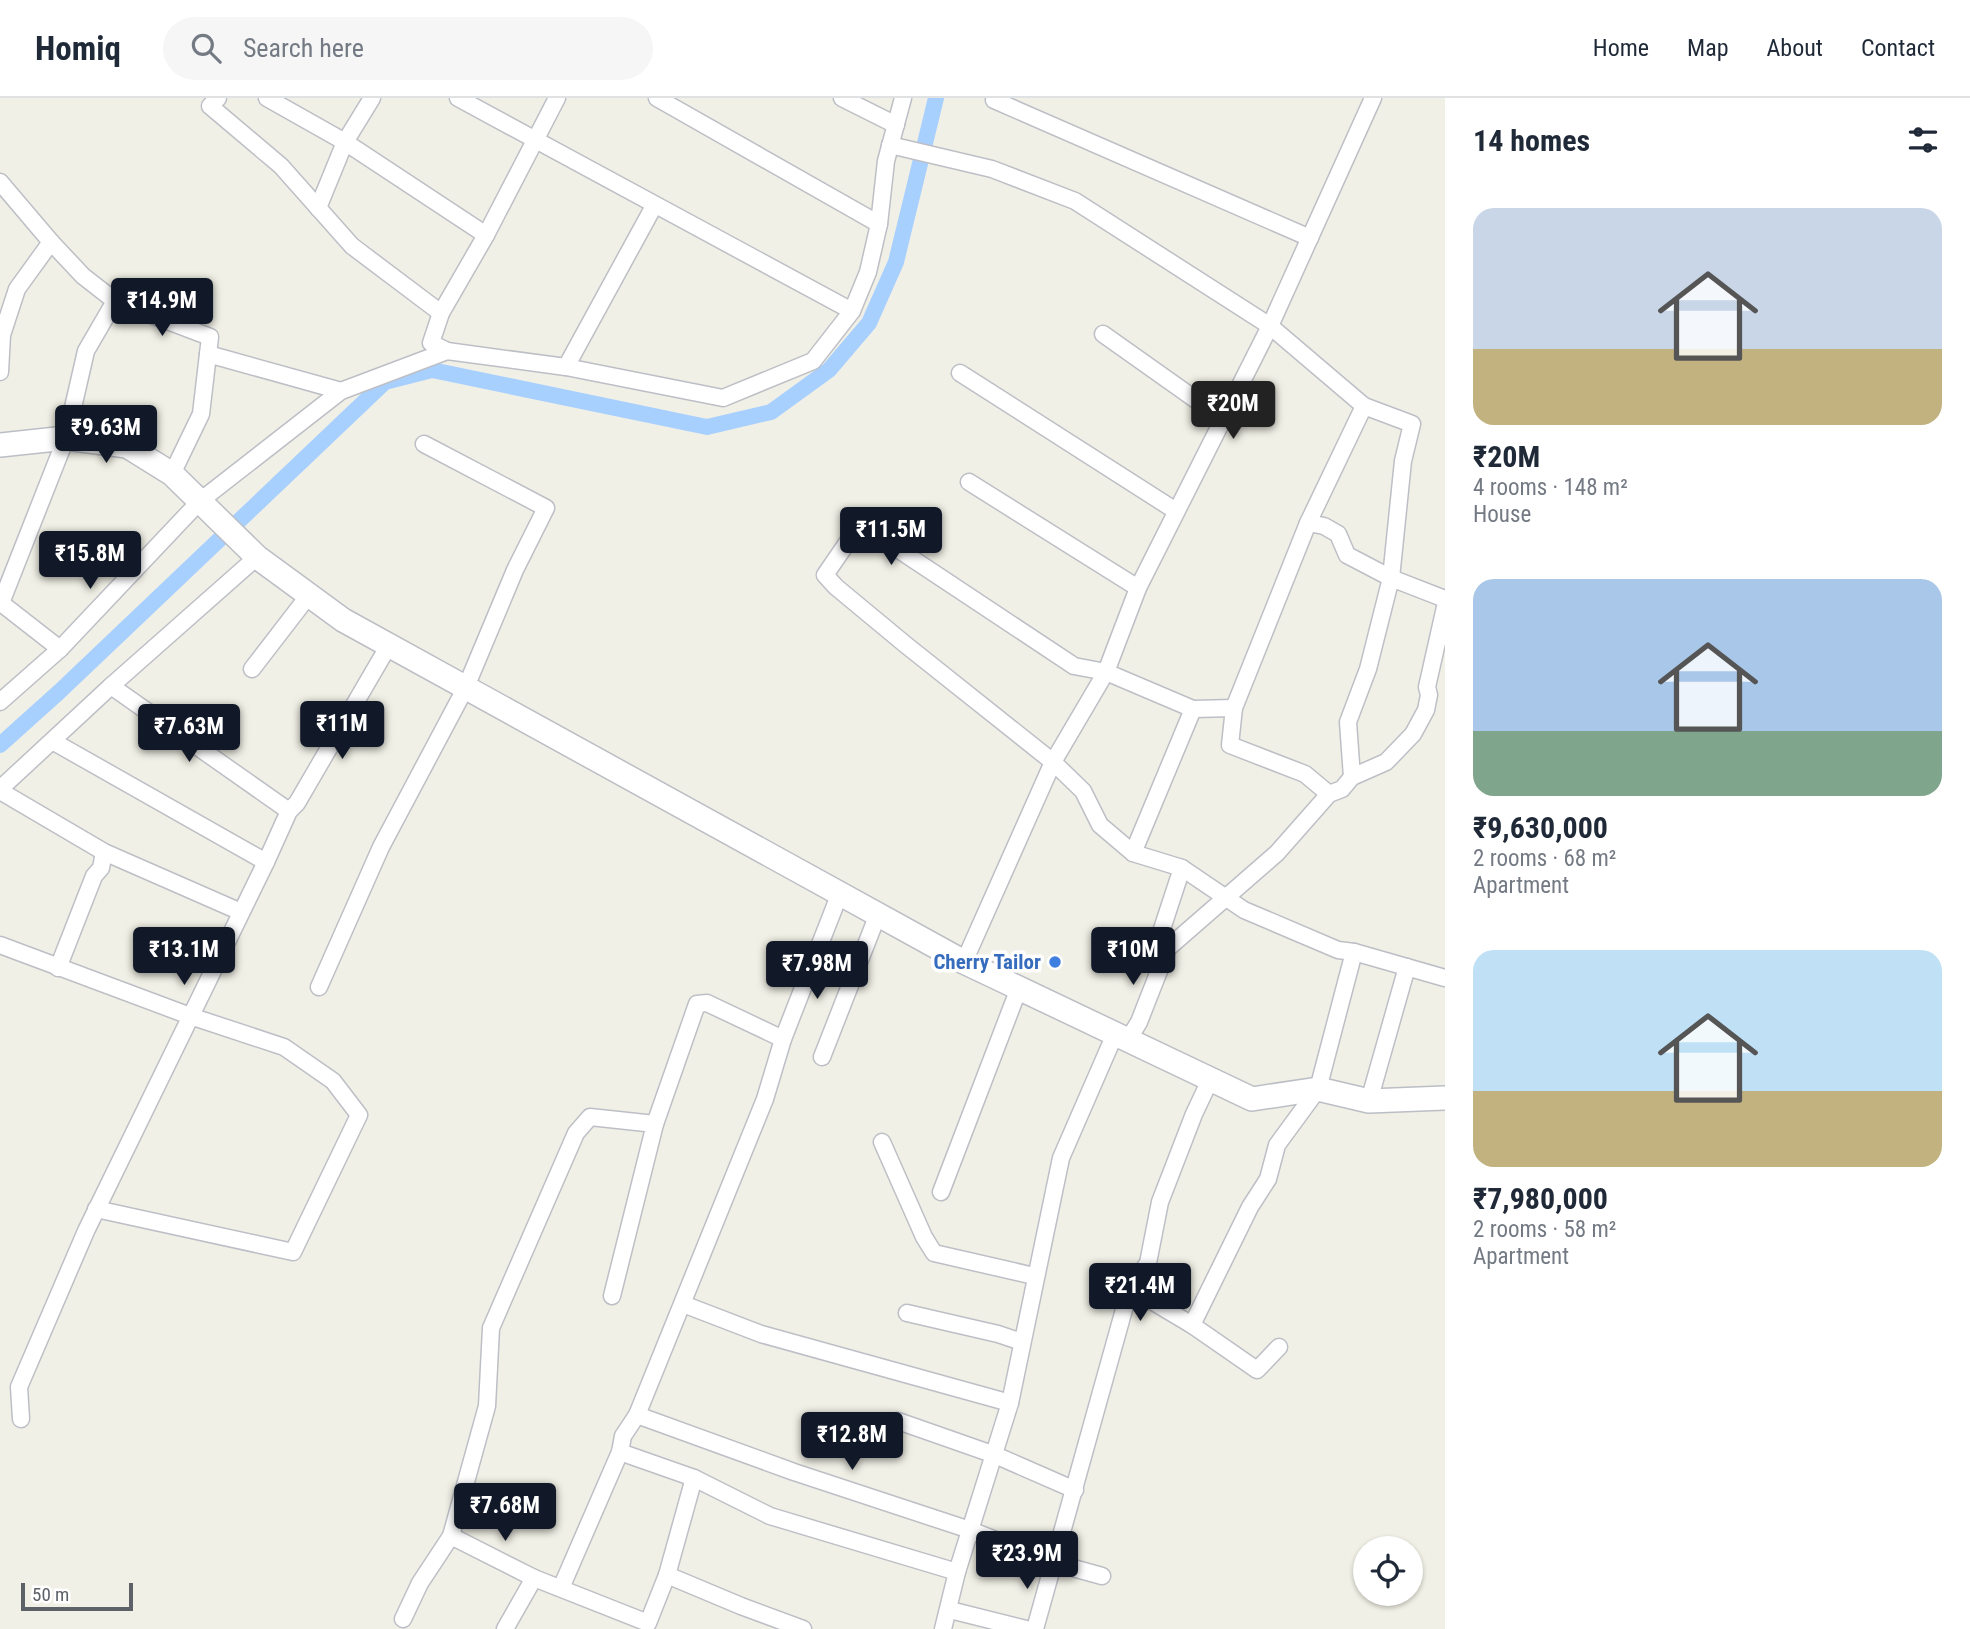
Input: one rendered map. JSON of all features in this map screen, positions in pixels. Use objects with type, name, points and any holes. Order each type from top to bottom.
[{"type":"main road","points":[[0,445],[66,438],[127,446],[172,474],[254,555],[343,620],[964,962],[1252,1099],[1318,1089],[1369,1101],[1445,1098]]},
{"type":"street","points":[[267,98],[345,142],[486,235]]},
{"type":"street","points":[[318,208],[345,142],[372,98]]},
{"type":"street","points":[[458,98],[852,312]]},
{"type":"street","points":[[557,98],[486,235],[441,313],[431,343],[447,351],[566,367],[723,398],[813,361],[852,312],[868,272],[879,224],[886,161],[903,98]]},
{"type":"street","points":[[656,98],[879,224]]},
{"type":"street","points":[[842,98],[895,125]]},
{"type":"street","points":[[964,962],[1053,762],[1106,672],[1138,588],[1270,326],[1373,98]]},
{"type":"street","points":[[994,100],[1310,238]]},
{"type":"street","points":[[209,101],[281,166],[352,246],[441,313]]},
{"type":"street","points":[[890,145],[992,169],[1076,201],[1270,326],[1364,406],[1412,424],[1403,461],[1391,578],[1368,669],[1348,722],[1352,777]]},
{"type":"street","points":[[0,182],[51,242],[83,275],[115,301],[210,337],[201,414],[172,474]]},
{"type":"street","points":[[566,367],[654,206]]},
{"type":"street","points":[[0,372],[2,335],[17,289],[51,242]]},
{"type":"street","points":[[60,649],[0,603],[66,438],[86,351],[115,301]]},
{"type":"street","points":[[1102,334],[1223,419]]},
{"type":"street","points":[[0,702],[60,649],[203,504],[341,391],[447,351]]},
{"type":"street","points":[[208,354],[341,391]]},
{"type":"street","points":[[960,373],[1176,512]]},
{"type":"street","points":[[1329,794],[1305,774],[1230,745],[1234,708],[1308,523],[1364,406]]},
{"type":"street","points":[[319,987],[381,847],[466,687],[515,570],[546,508],[424,444]]},
{"type":"street","points":[[970,482],[1138,588]]},
{"type":"street","points":[[1308,523],[1324,526],[1338,534],[1348,555],[1391,578],[1445,599]]},
{"type":"street","points":[[1234,708],[1193,709],[1106,672],[1074,666],[860,524],[825,575],[906,645],[1053,762],[1083,791],[1100,825],[1133,853],[1182,868],[1244,909],[1338,950],[1354,952],[1445,978]]},
{"type":"street","points":[[240,912],[104,852],[0,790],[254,555]]},
{"type":"street","points":[[252,668],[309,595]]},
{"type":"street","points":[[943,1629],[957,1572],[1010,1403],[1034,1276],[1061,1158],[1122,1037],[1139,1022],[1168,948],[1277,852],[1329,794],[1342,789],[1352,777],[1386,762],[1413,734],[1426,710],[1429,695],[1427,687],[1445,607]]},
{"type":"street","points":[[21,1419],[19,1387],[96,1209],[289,811],[297,803],[389,645]]},
{"type":"street","points":[[111,686],[289,811]]},
{"type":"street","points":[[1429,695],[1445,702]]},
{"type":"street","points":[[1133,853],[1193,709]]},
{"type":"street","points":[[54,741],[266,862]]},
{"type":"street","points":[[58,968],[94,876],[101,868],[104,852]]},
{"type":"street","points":[[1168,948],[1161,932],[1182,868]]},
{"type":"street","points":[[561,1588],[620,1452],[623,1436],[637,1415],[765,1100],[783,1038],[840,893]]},
{"type":"street","points":[[822,1057],[878,914]]},
{"type":"street","points":[[0,945],[190,1016],[285,1046],[333,1081],[359,1115],[293,1252],[96,1209]]},
{"type":"street","points":[[1192,1325],[1250,1207],[1268,1179],[1277,1145],[1318,1089],[1354,952]]},
{"type":"street","points":[[1369,1101],[1406,967]]},
{"type":"street","points":[[941,1192],[1019,988]]},
{"type":"street","points":[[612,1296],[655,1124],[697,1004],[707,1003],[783,1038]]},
{"type":"street","points":[[1035,1629],[1130,1288],[1148,1263],[1160,1202],[1211,1078]]},
{"type":"street","points":[[403,1619],[420,1583],[451,1536],[487,1406],[491,1328],[576,1133],[590,1117],[655,1124]]},
{"type":"street","points":[[882,1142],[924,1237],[934,1253],[1034,1276]]},
{"type":"street","points":[[1130,1288],[1192,1325],[1257,1370],[1279,1347]]},
{"type":"street","points":[[682,1304],[761,1334],[1010,1403]]},
{"type":"street","points":[[907,1313],[1022,1342]]},
{"type":"street","points":[[637,1415],[794,1472],[970,1530],[1055,1563],[1102,1576]]},
{"type":"street","points":[[898,1421],[995,1455],[1075,1490]]},
{"type":"street","points":[[620,1452],[694,1478],[770,1516],[957,1572]]},
{"type":"street","points":[[451,1536],[534,1578],[648,1623],[667,1575],[694,1478]]},
{"type":"street","points":[[667,1575],[803,1629]]},
{"type":"street","points":[[505,1629],[534,1578]]},
{"type":"street","points":[[950,1609],[1026,1629]]},
{"type":"waterway","points":[[0,745],[385,382],[432,370],[707,427],[771,412],[829,370],[869,323],[896,262],[936,98]]},
{"type":"place","name":"Cherry Tailor","points":[[1055,962]]}]
